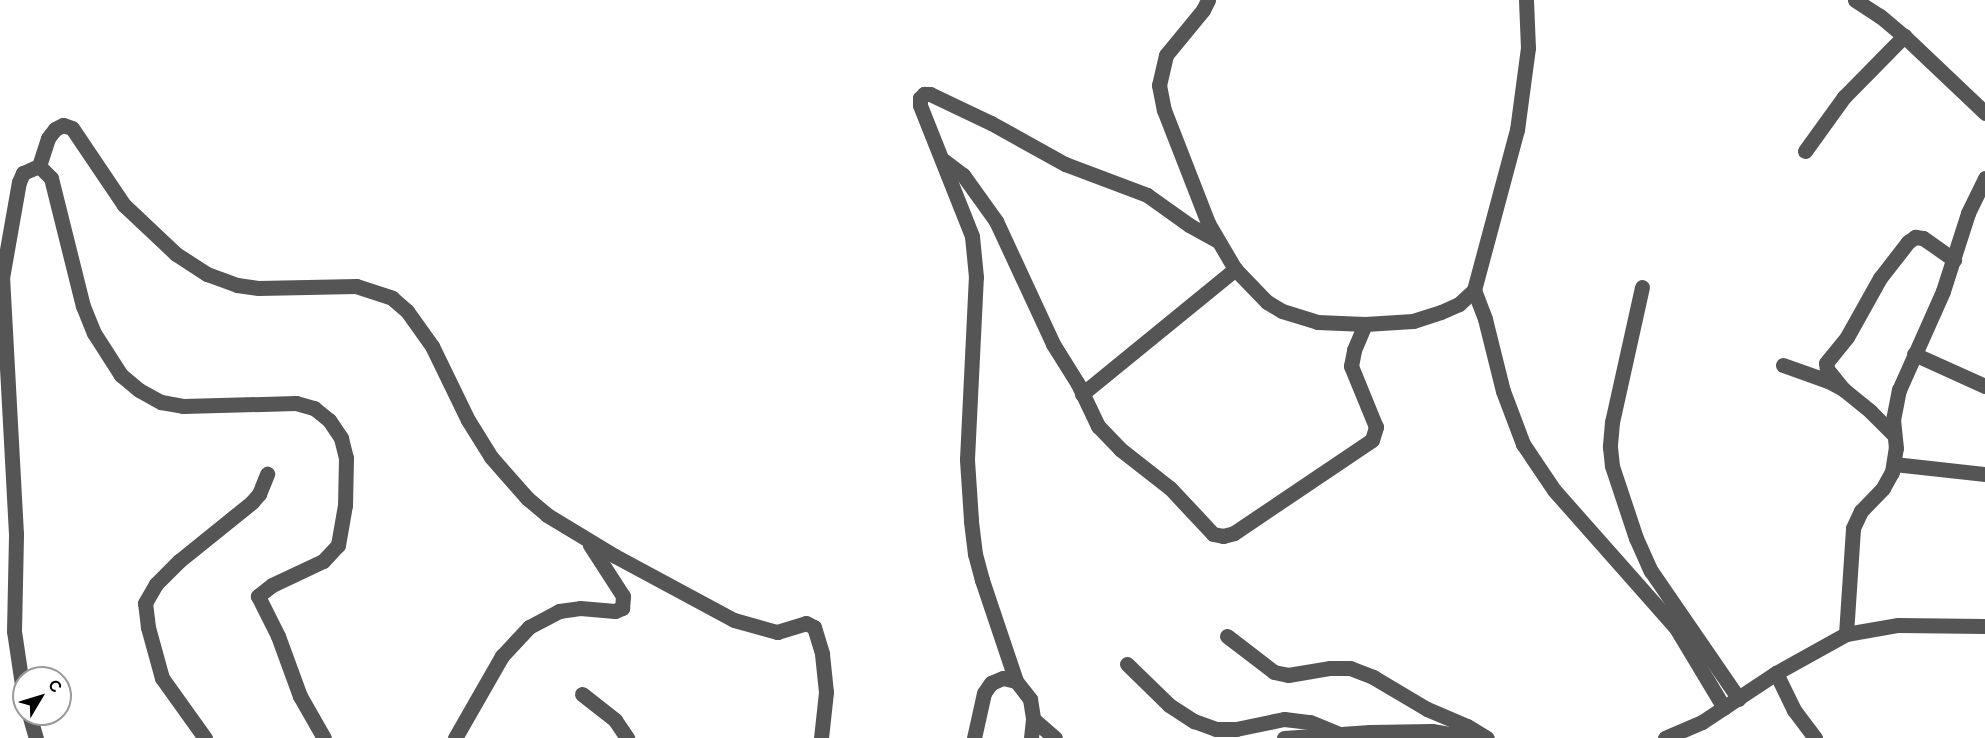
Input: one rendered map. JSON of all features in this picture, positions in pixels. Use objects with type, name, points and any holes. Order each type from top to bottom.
[{"type":"street","points":[[1208,0],[1203,10],[1166,55],[1159,85],[1164,110],[1216,240],[1235,269],[1255,291],[1282,311],[1317,322],[1365,324],[1413,321],[1430,316],[1459,304],[1474,290],[1517,130],[1528,48],[1526,0]]},
{"type":"street","points":[[1855,0],[1904,36],[1985,113]]},
{"type":"street","points":[[1805,151],[1844,97],[1904,36]]},
{"type":"street","points":[[1031,738],[1033,719],[1030,699],[1016,681],[975,554],[967,459],[975,255],[968,220],[920,105],[920,98],[926,93],[991,123],[1065,165],[1147,195],[1189,225],[1216,240]]},
{"type":"street","points":[[19,666],[14,631],[16,534],[2,278],[19,182],[24,173],[39,166],[48,138],[55,129],[63,125],[72,128],[124,205],[176,254],[207,274],[237,285],[258,288],[356,286],[392,298],[406,311],[432,346],[468,420],[491,457],[528,498],[587,540],[734,620],[777,632],[806,623],[814,627],[822,654],[826,692],[821,738]]},
{"type":"street","points":[[943,160],[963,175],[996,221],[1050,338],[1093,418],[1111,440],[1170,488],[1209,531],[1218,536],[1228,535],[1368,444],[1375,436],[1376,427],[1351,366],[1354,350],[1365,324]]},
{"type":"street","points":[[39,166],[51,178],[83,306],[94,333],[121,375],[140,390],[161,402],[183,406],[296,403],[314,408],[329,420],[341,438],[346,458],[345,505],[338,545],[323,561],[272,585],[258,596],[278,636],[300,696],[324,738]]},
{"type":"street","points":[[1846,634],[1853,528],[1861,511],[1888,480],[1894,464],[1894,407],[1914,354],[1943,291],[1968,213],[1985,178]]},
{"type":"street","points":[[1894,435],[1843,389],[1828,372],[1826,363],[1847,337],[1880,278],[1908,242],[1915,237],[1923,238],[1954,260]]},
{"type":"street","points":[[1082,394],[1235,269]]},
{"type":"street","points":[[1642,286],[1612,422],[1610,447],[1612,466],[1636,538],[1652,571],[1739,699]]},
{"type":"street","points":[[1474,290],[1485,319],[1503,391],[1523,444],[1554,490],[1676,628],[1724,708]]},
{"type":"street","points":[[1914,354],[1985,386]]},
{"type":"street","points":[[1783,364],[1843,389]]},
{"type":"street","points":[[1894,464],[1985,474]]},
{"type":"street","points":[[206,738],[162,678],[148,627],[145,603],[156,584],[179,561],[252,502],[259,494],[267,474]]},
{"type":"street","points":[[455,738],[502,656],[529,627],[559,611],[580,608],[615,611],[621,608],[623,596],[587,540]]},
{"type":"street","points":[[1665,738],[1694,726],[1776,673],[1846,634],[1898,625],[1985,626]]},
{"type":"street","points":[[1963,626],[1985,634]]},
{"type":"street","points":[[1227,636],[1274,672],[1288,675],[1330,668],[1350,668],[1373,677],[1427,709],[1467,726],[1487,738]]},
{"type":"street","points":[[1127,664],[1169,705],[1194,721],[1216,729],[1236,729],[1284,719],[1310,722],[1337,733]]},
{"type":"street","points":[[1776,673],[1794,710],[1815,738]]},
{"type":"street","points":[[974,738],[981,700],[987,687],[1003,678],[1016,681]]},
{"type":"street","points":[[582,694],[615,720],[627,738]]},
{"type":"street","points":[[1033,719],[1055,738]]},
{"type":"street","points":[[1284,738],[1337,733],[1432,731],[1471,738]]}]
